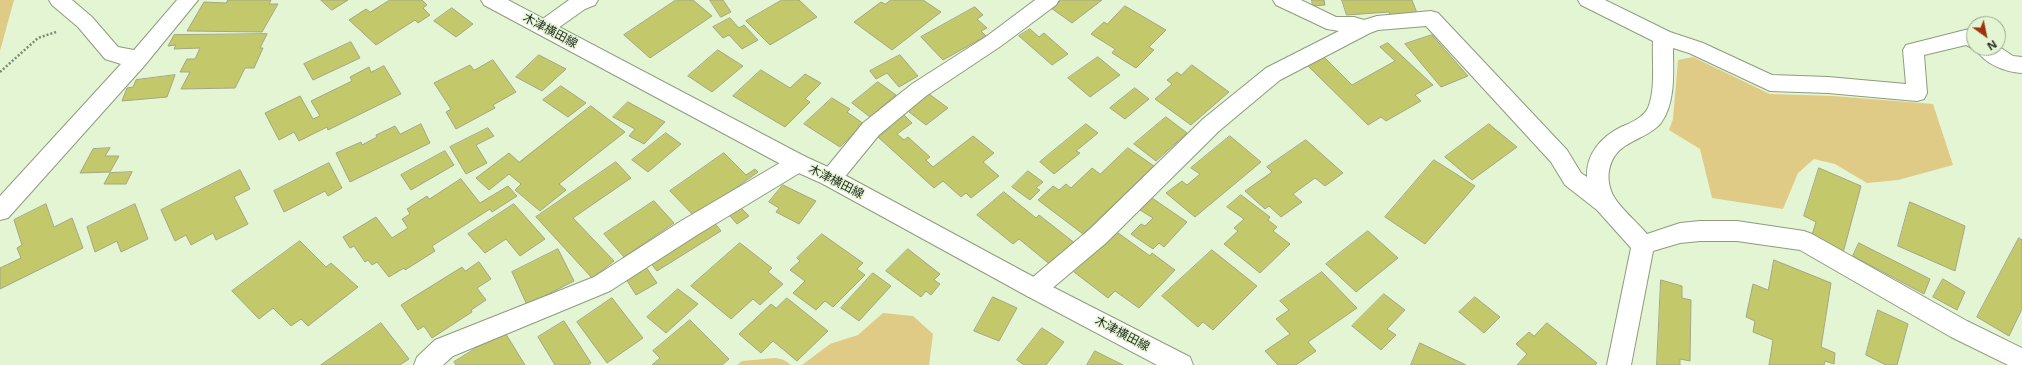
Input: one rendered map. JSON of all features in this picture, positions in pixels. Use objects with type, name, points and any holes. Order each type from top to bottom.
[{"type":"street","points":[[59,0],[85,22],[112,54],[138,59]]},
{"type":"street","points":[[0,211],[138,59],[188,0]]},
{"type":"street","name":"木津横田線","points":[[491,0],[798,163],[831,178],[1035,289],[1181,365]]},
{"type":"street","points":[[544,28],[578,4],[588,0]]},
{"type":"street","points":[[831,178],[877,124],[919,90],[994,41],[1049,0]]},
{"type":"street","points":[[1283,0],[1334,24],[1354,24],[1363,28]]},
{"type":"street","points":[[1588,0],[1663,36],[1696,48],[1770,83],[1828,85],[1917,92],[1913,50],[1966,38]]},
{"type":"street","points":[[1035,289],[1098,236],[1211,125],[1273,74],[1363,28],[1377,23],[1431,18],[1559,156],[1573,179],[1605,203],[1643,245]]},
{"type":"street","points":[[1605,203],[1598,186],[1598,171],[1601,157],[1609,145],[1640,129],[1651,121],[1657,111],[1660,100],[1663,36]]},
{"type":"street","points":[[1997,56],[2009,64],[2022,65]]},
{"type":"street","points":[[426,365],[444,348],[602,284],[689,228],[798,163]]},
{"type":"street","points":[[1643,245],[1680,233],[1700,230],[1737,231],[1804,241],[1959,329],[2022,360]]},
{"type":"street","points":[[1619,365],[1643,245]]},
{"type":"path","points":[[0,72],[38,38],[85,22]]},
{"type":"shaded area","points":[[0,0],[14,0],[0,51]]},
{"type":"shaded area","points":[[1693,57],[1770,94],[1833,96],[1933,104],[1953,165],[1898,180],[1867,183],[1835,164],[1814,159],[1798,173],[1783,209],[1712,198],[1700,149],[1669,130],[1673,119],[1678,60]]},
{"type":"shaded area","points":[[883,313],[913,316],[933,334],[929,365],[802,365],[830,344],[858,335]]},
{"type":"shaded area","points":[[776,358],[784,360],[791,365],[737,365],[742,361]]},
{"type":"building","points":[[228,0],[271,0],[269,4],[278,4],[262,32],[187,31],[204,2],[226,3]]},
{"type":"building","points":[[321,0],[348,0],[332,10]]},
{"type":"building","points":[[390,0],[422,0],[427,5],[423,8],[430,15],[418,23],[415,20],[376,45],[349,20],[366,9],[370,12]]},
{"type":"building","points":[[676,0],[693,0],[712,16],[650,58],[624,35]]},
{"type":"building","points":[[710,0],[723,0],[731,12],[721,17]]},
{"type":"building","points":[[782,0],[799,0],[817,17],[770,45],[746,21]]},
{"type":"building","points":[[891,0],[923,0],[941,12],[892,50],[854,22],[881,2],[885,4]]},
{"type":"building","points":[[1062,0],[1102,0],[1072,23],[1051,8]]},
{"type":"building","points":[[1312,0],[1324,0],[1325,5],[1313,6]]},
{"type":"building","points":[[1342,0],[1412,0],[1417,13],[1390,15],[1389,12],[1347,15]]},
{"type":"building","points":[[1125,6],[1166,30],[1149,47],[1154,50],[1136,68],[1112,53],[1115,49],[1091,34],[1104,22],[1107,24]]},
{"type":"building","points":[[975,7],[983,15],[977,19],[987,28],[981,31],[986,36],[943,60],[921,37]]},
{"type":"building","points":[[452,8],[473,24],[456,37],[434,21]]},
{"type":"building","points":[[730,18],[739,28],[744,25],[758,40],[742,49],[729,35],[723,38],[713,27]]},
{"type":"building","points":[[1030,29],[1039,37],[1044,33],[1068,54],[1052,65],[1019,36]]},
{"type":"building","points":[[267,34],[260,48],[263,48],[254,68],[245,68],[235,88],[181,89],[190,72],[180,72],[187,59],[195,59],[200,48],[174,49],[176,45],[168,46],[174,35]]},
{"type":"building","points":[[1432,35],[1468,76],[1441,87],[1405,44]]},
{"type":"building","points":[[351,42],[360,58],[313,80],[304,64]]},
{"type":"building","points":[[1388,43],[1433,85],[1415,95],[1421,101],[1386,121],[1381,117],[1368,125],[1307,65],[1323,56],[1352,85],[1395,61],[1380,47]]},
{"type":"building","points":[[718,50],[743,66],[712,92],[688,76]]},
{"type":"building","points":[[539,55],[566,69],[542,91],[516,77]]},
{"type":"building","points":[[900,55],[918,76],[899,87],[887,73],[876,79],[870,71]]},
{"type":"building","points":[[1098,57],[1120,75],[1090,97],[1068,78]]},
{"type":"building","points":[[493,60],[516,92],[493,105],[495,108],[456,129],[446,112],[451,109],[434,83],[470,65],[474,70]]},
{"type":"building","points":[[1192,65],[1229,92],[1191,125],[1155,99],[1172,84],[1167,80],[1177,72],[1181,75]]},
{"type":"building","points":[[384,66],[401,94],[328,130],[327,127],[299,141],[294,132],[279,140],[265,113],[300,96],[313,119],[320,116],[311,101],[352,81],[350,77],[369,67],[371,72]]},
{"type":"building","points":[[761,70],[790,88],[805,74],[821,83],[805,99],[810,102],[785,127],[733,96]]},
{"type":"building","points":[[175,75],[167,97],[122,101],[127,88],[133,87],[136,80]]},
{"type":"building","points":[[878,82],[896,95],[870,117],[852,103]]},
{"type":"building","points":[[561,86],[586,103],[568,117],[543,100]]},
{"type":"building","points":[[1135,88],[1149,99],[1125,119],[1110,108]]},
{"type":"building","points":[[925,91],[948,108],[926,125],[904,108]]},
{"type":"building","points":[[832,98],[850,109],[847,112],[864,124],[840,147],[804,124]]},
{"type":"building","points":[[628,102],[665,122],[644,144],[629,136],[635,129],[613,117]]},
{"type":"building","points":[[591,106],[625,132],[559,184],[566,190],[540,211],[515,190],[521,184],[509,174],[489,190],[476,178],[509,153],[519,162]]},
{"type":"building","points":[[902,113],[912,123],[897,134],[904,140],[908,137],[930,157],[926,160],[933,167],[973,136],[994,153],[983,162],[999,176],[971,198],[966,193],[961,197],[943,181],[934,188],[878,137],[890,128],[885,124]]},
{"type":"building","points":[[1166,117],[1187,133],[1156,161],[1134,144]]},
{"type":"building","points":[[421,124],[430,143],[350,182],[336,153],[361,142],[362,145],[377,137],[376,135],[395,126],[400,134]]},
{"type":"building","points":[[1086,124],[1098,133],[1076,151],[1080,153],[1054,174],[1040,162]]},
{"type":"building","points":[[1489,124],[1517,147],[1472,180],[1445,157]]},
{"type":"building","points":[[488,128],[494,136],[476,145],[487,163],[466,174],[450,147]]},
{"type":"building","points":[[666,133],[681,144],[648,172],[632,160]]},
{"type":"building","points":[[1230,136],[1261,162],[1195,217],[1166,193],[1182,181],[1187,185],[1200,174],[1191,168]]},
{"type":"building","points":[[1306,140],[1343,173],[1325,186],[1315,178],[1293,194],[1302,202],[1281,217],[1269,206],[1265,209],[1245,191],[1272,172],[1267,167]]},
{"type":"building","points":[[110,148],[105,156],[119,156],[110,172],[80,173],[93,149]]},
{"type":"building","points":[[1128,148],[1154,166],[1083,234],[1038,200],[1053,186],[1059,190],[1066,184],[1071,188],[1092,168],[1100,174]]},
{"type":"building","points":[[445,151],[454,165],[411,190],[401,175]]},
{"type":"building","points":[[724,153],[746,175],[755,169],[758,172],[695,217],[670,191]]},
{"type":"building","points":[[1434,160],[1475,186],[1425,244],[1385,217]]},
{"type":"building","points":[[616,162],[631,178],[573,218],[614,261],[592,278],[536,217]]},
{"type":"building","points":[[329,163],[342,188],[328,196],[325,191],[284,212],[274,191]]},
{"type":"building","points":[[1819,168],[1861,186],[1843,253],[1811,238],[1816,222],[1804,216]]},
{"type":"building","points":[[240,170],[250,189],[234,197],[248,224],[216,240],[213,233],[191,245],[186,235],[175,241],[161,210]]},
{"type":"building","points":[[1028,171],[1043,182],[1036,188],[1040,190],[1030,200],[1012,187]]},
{"type":"building","points":[[132,172],[126,184],[104,184],[110,173]]},
{"type":"building","points":[[461,179],[480,203],[508,186],[517,196],[492,212],[490,209],[432,246],[435,251],[405,270],[404,268],[389,277],[377,262],[372,265],[368,260],[365,262],[354,246],[350,248],[343,237],[376,217],[392,238],[408,228],[402,219],[410,214],[407,209],[427,196],[429,199]]},
{"type":"building","points":[[783,185],[816,201],[799,224],[776,212],[779,208],[769,202]]},
{"type":"building","points":[[1004,192],[1036,218],[1039,215],[1076,244],[1052,266],[1019,239],[1013,244],[977,215]]},
{"type":"building","points":[[1241,195],[1270,217],[1268,220],[1277,227],[1273,231],[1290,244],[1260,273],[1224,244],[1238,231],[1234,228],[1244,219],[1227,207]]},
{"type":"building","points":[[1152,198],[1187,222],[1164,247],[1159,243],[1153,249],[1131,234],[1141,224],[1145,226],[1153,218],[1140,210]]},
{"type":"building","points":[[654,201],[674,223],[624,257],[604,234]]},
{"type":"building","points":[[1910,202],[1965,226],[1955,271],[1898,246]]},
{"type":"building","points":[[46,204],[54,227],[72,218],[83,248],[0,289],[0,268],[21,258],[17,248],[22,245],[14,220]]},
{"type":"building","points":[[135,204],[148,239],[121,252],[117,241],[95,252],[87,227]]},
{"type":"building","points":[[514,204],[545,239],[520,256],[506,239],[485,253],[468,234]]},
{"type":"building","points":[[741,208],[749,216],[737,224],[730,216]]},
{"type":"building","points":[[713,221],[721,231],[657,271],[649,261]]},
{"type":"building","points":[[1114,230],[1150,256],[1152,253],[1175,270],[1139,308],[1115,291],[1108,298],[1074,272]]},
{"type":"building","points":[[1368,231],[1398,258],[1356,292],[1326,264]]},
{"type":"building","points":[[822,234],[863,263],[857,269],[865,275],[833,307],[825,301],[816,310],[793,293],[805,281],[790,270],[800,261],[797,258]]},
{"type":"building","points":[[2019,238],[2022,240],[2022,309],[2009,336],[1977,317]]},
{"type":"building","points":[[300,241],[326,267],[331,263],[358,287],[308,326],[301,319],[291,326],[273,308],[259,319],[232,291]]},
{"type":"building","points":[[740,243],[772,268],[768,272],[783,284],[760,305],[753,299],[731,319],[691,286]]},
{"type":"building","points":[[1859,243],[1930,279],[1924,294],[1853,256]]},
{"type":"building","points":[[558,249],[574,281],[527,305],[512,272]]},
{"type":"building","points":[[908,249],[940,274],[934,280],[940,284],[931,295],[926,291],[921,297],[886,271]]},
{"type":"building","points":[[1212,250],[1257,286],[1213,330],[1203,322],[1198,327],[1162,296]]},
{"type":"building","points":[[1774,260],[1831,283],[1821,347],[1835,353],[1834,364],[1825,361],[1824,365],[1769,365],[1773,340],[1753,332],[1755,321],[1746,317],[1753,284],[1768,290]]},
{"type":"building","points":[[479,262],[491,279],[477,288],[486,300],[471,310],[472,312],[432,338],[424,326],[418,330],[401,305],[462,267],[465,271]]},
{"type":"building","points":[[646,267],[657,283],[636,295],[626,279]]},
{"type":"building","points":[[1322,272],[1357,308],[1308,342],[1316,351],[1296,365],[1278,365],[1265,351],[1290,334],[1276,319],[1289,310],[1280,301]]},
{"type":"building","points":[[873,273],[891,286],[859,321],[841,308]]},
{"type":"building","points":[[1943,279],[1965,292],[1957,310],[1933,297]]},
{"type":"building","points":[[1661,280],[1682,286],[1682,298],[1691,300],[1690,361],[1680,359],[1680,365],[1657,365]]},
{"type":"building","points":[[678,289],[698,304],[666,333],[647,317]]},
{"type":"building","points":[[1384,294],[1405,310],[1387,329],[1396,335],[1381,350],[1352,326]]},
{"type":"building","points":[[993,297],[1017,308],[999,341],[974,331]]},
{"type":"building","points":[[1475,297],[1500,317],[1484,333],[1459,312]]},
{"type":"building","points":[[612,298],[643,338],[607,363],[577,322]]},
{"type":"building","points":[[787,298],[828,331],[797,361],[773,341],[761,353],[739,334],[771,304],[776,308]]},
{"type":"building","points":[[1878,310],[1908,324],[1897,365],[1886,365],[1866,355]]},
{"type":"building","points":[[690,320],[729,359],[722,365],[652,365],[660,358],[653,351]]},
{"type":"building","points":[[564,321],[591,363],[588,365],[555,365],[538,337]]},
{"type":"building","points":[[381,323],[409,359],[400,365],[321,365]]},
{"type":"building","points":[[1547,323],[1597,363],[1595,365],[1517,365],[1527,354],[1516,344],[1529,332],[1534,336]]},
{"type":"building","points":[[1042,328],[1064,342],[1046,365],[1024,365],[1017,360]]},
{"type":"building","points":[[504,331],[525,365],[456,365],[454,362]]},
{"type":"building","points":[[1420,343],[1466,365],[1411,365]]},
{"type":"building","points":[[1095,351],[1123,365],[1087,365]]}]
